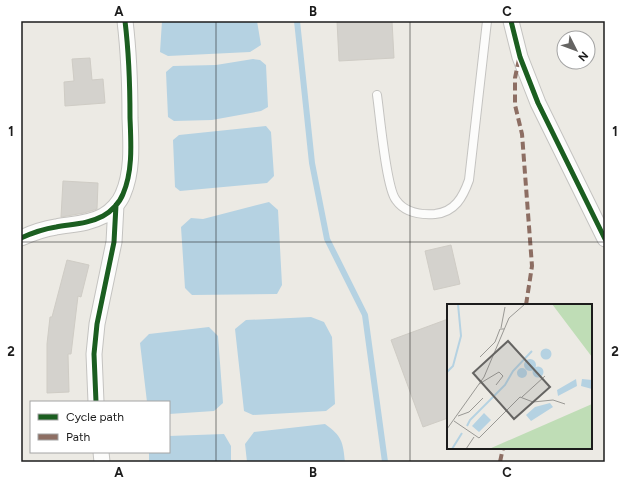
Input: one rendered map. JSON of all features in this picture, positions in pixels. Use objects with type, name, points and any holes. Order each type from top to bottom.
[{"type":"street","points":[[21,238],[34,232],[54,227],[92,221],[104,215],[116,205],[123,196],[127,184],[131,148],[129,61],[125,21]]},
{"type":"street","points":[[511,21],[520,57],[538,103],[605,239]]},
{"type":"street","points":[[96,401],[94,354],[97,324],[114,242],[116,205]]},
{"type":"lane","points":[[377,95],[390,184],[395,199],[408,210],[425,214],[442,213],[454,207],[464,196],[469,180],[487,21]]},
{"type":"water","points":[[162,21],[257,21],[261,45],[250,52],[168,56],[160,52]]},
{"type":"water","points":[[253,59],[260,60],[266,65],[268,107],[261,111],[212,120],[174,121],[168,117],[166,72],[173,66],[216,65]]},
{"type":"water","points":[[266,126],[271,132],[274,176],[267,183],[180,191],[175,187],[173,140],[179,135]]},
{"type":"water","points":[[269,202],[278,210],[282,285],[277,294],[192,295],[185,288],[181,227],[191,218],[203,219]]},
{"type":"water","points":[[311,317],[324,322],[332,337],[335,404],[326,411],[253,415],[244,411],[235,329],[246,320]]},
{"type":"water","points":[[209,327],[218,336],[223,403],[214,411],[170,414],[170,401],[147,401],[140,343],[149,334]]},
{"type":"water","points":[[325,424],[335,432],[341,440],[345,462],[247,462],[245,444],[254,432]]},
{"type":"water","points":[[224,434],[231,446],[231,462],[149,462],[149,453],[170,453],[170,436]]},
{"type":"building","points":[[337,21],[392,21],[394,58],[339,61]]},
{"type":"building","points":[[90,58],[92,80],[103,79],[105,103],[65,106],[64,82],[74,81],[72,59]]},
{"type":"building","points":[[63,181],[98,183],[97,209],[61,217]]},
{"type":"building","points":[[451,245],[460,284],[434,290],[425,251]]},
{"type":"building","points":[[67,260],[89,265],[81,297],[78,296],[71,354],[68,354],[69,392],[47,393],[47,344],[50,317],[52,317]]},
{"type":"building","points":[[447,319],[447,418],[423,427],[391,340]]},
{"type":"waterway","points":[[297,21],[312,163],[327,239],[365,315],[385,462]]},
{"type":"marked path","points":[[519,59],[515,78],[515,105],[522,134],[532,266],[526,304]]},
{"type":"marked path","points":[[500,462],[503,449]]},
{"type":"cycle path","points":[[21,238],[47,229],[97,219],[112,209],[122,197],[130,166],[131,147],[129,70],[125,21]]},
{"type":"cycle path","points":[[511,21],[520,57],[538,103],[605,239]]},
{"type":"cycle path","points":[[96,401],[94,354],[97,324],[114,242],[116,205]]}]
